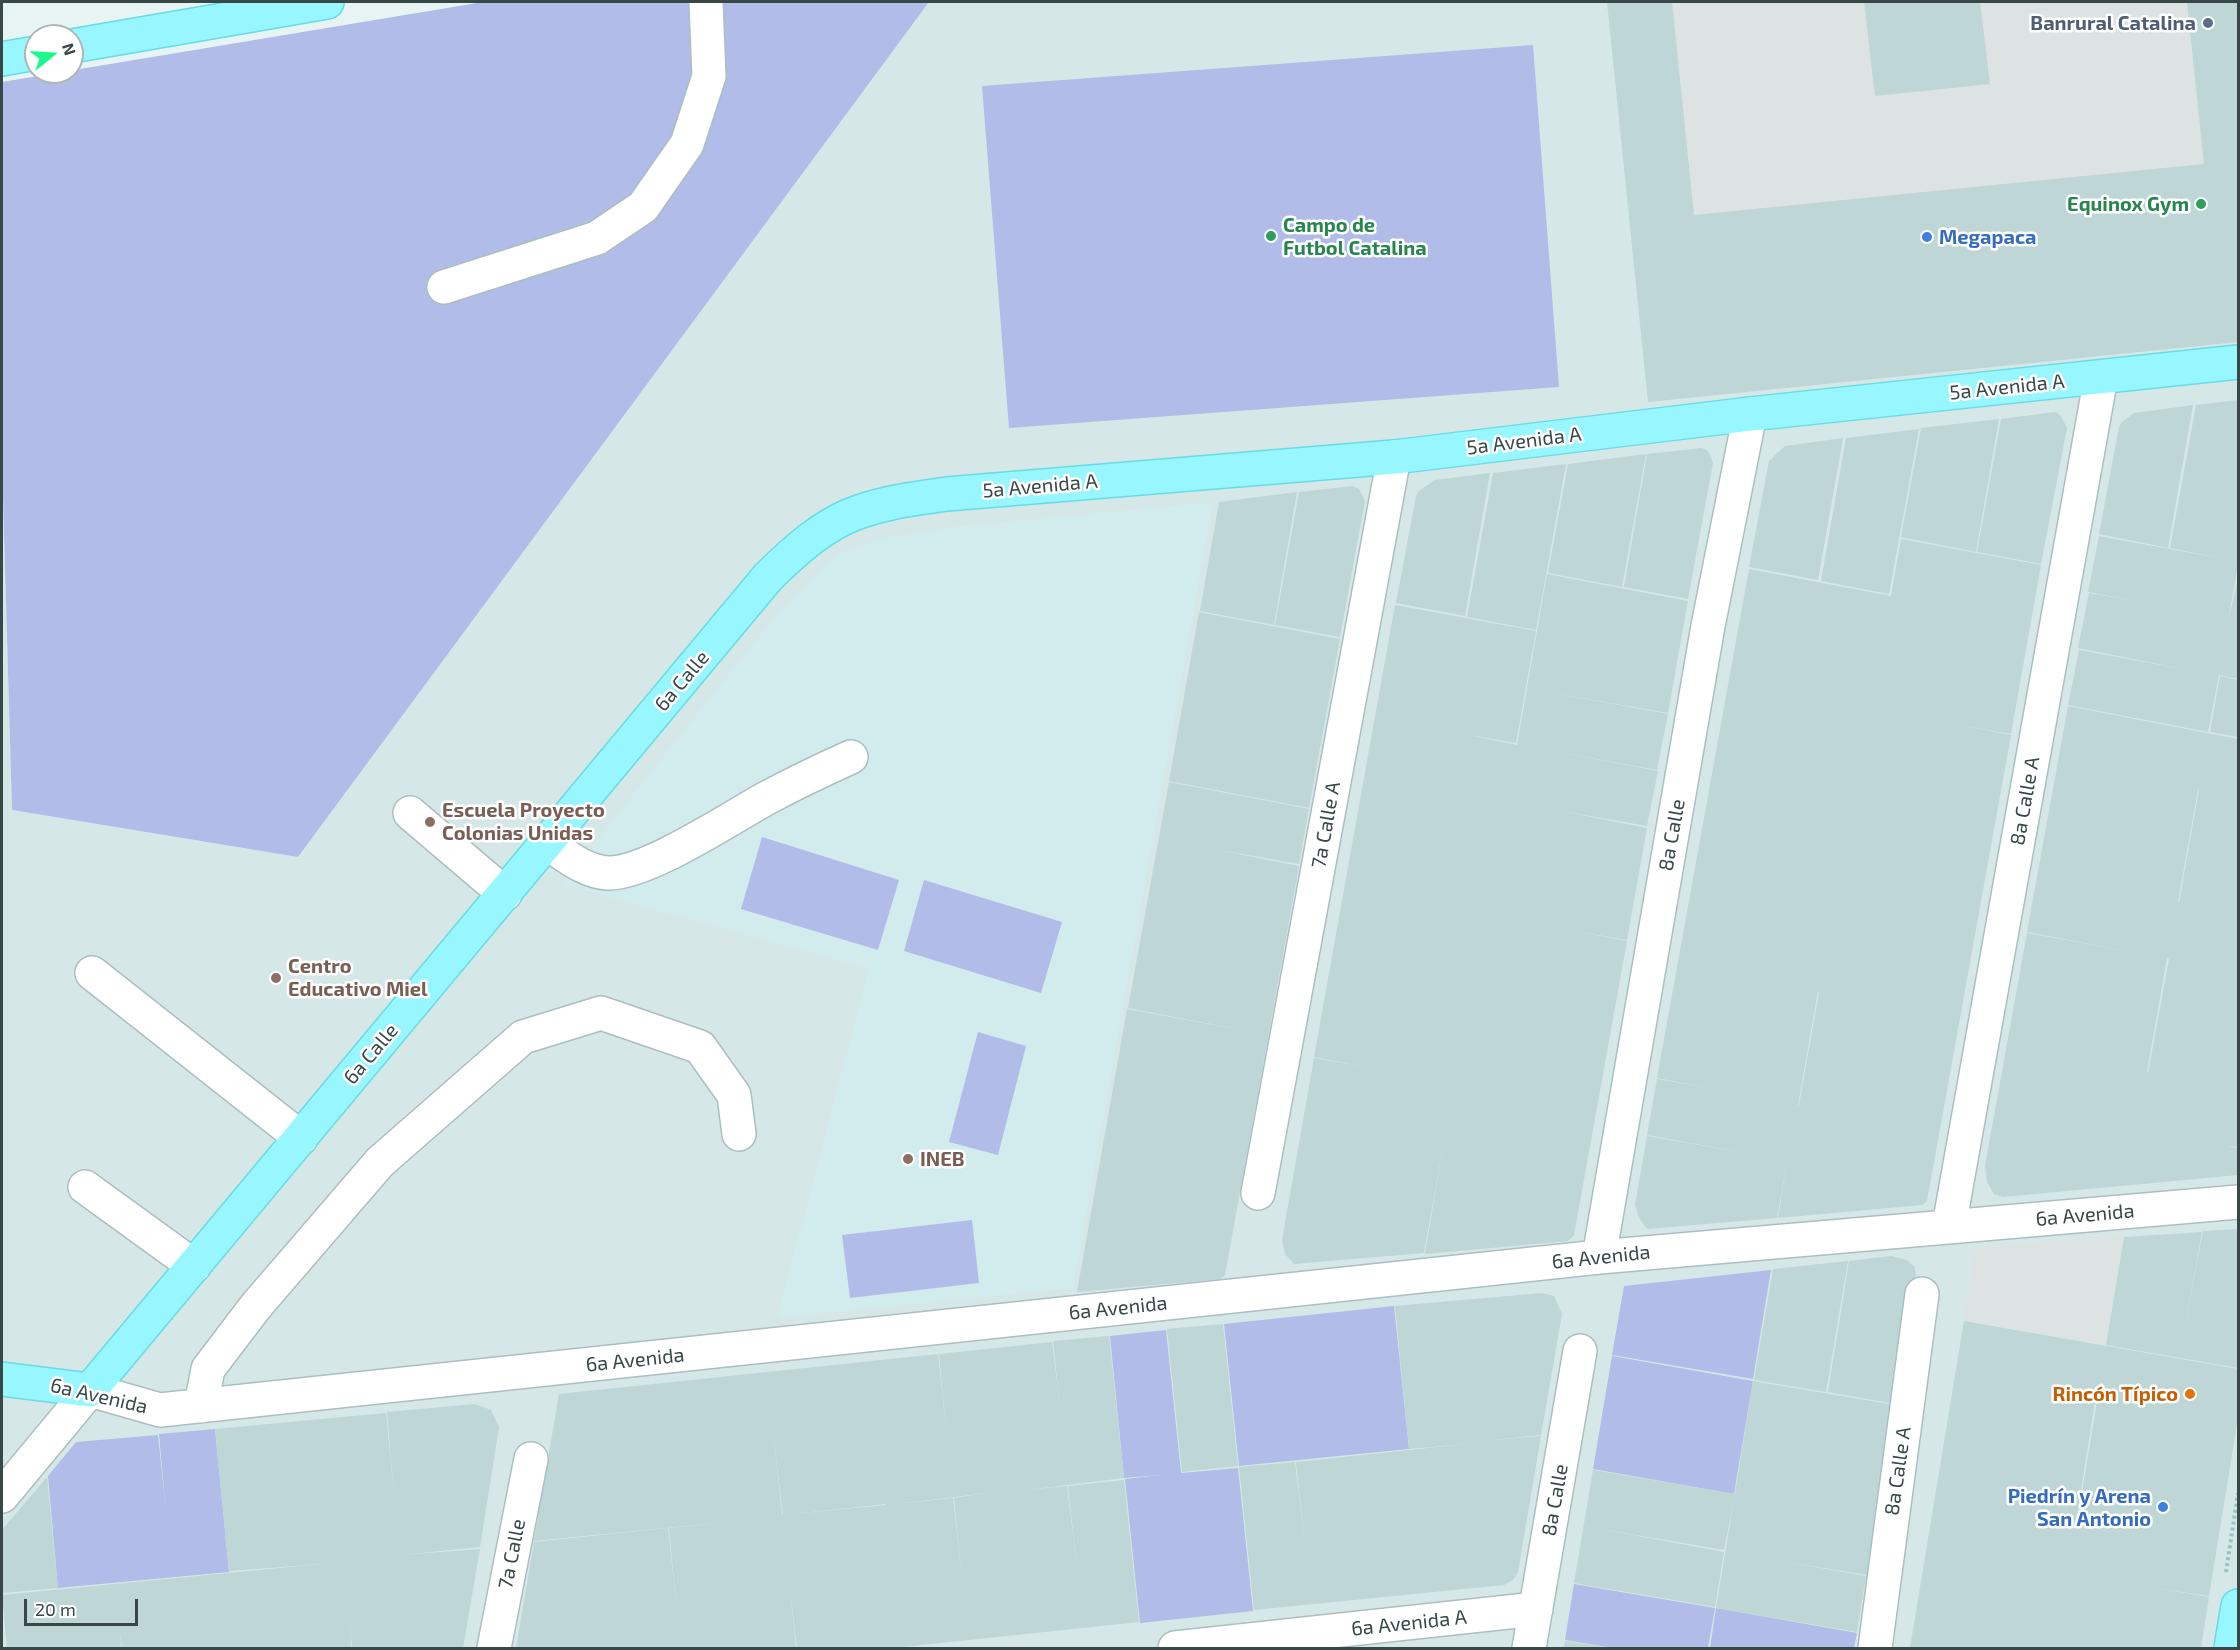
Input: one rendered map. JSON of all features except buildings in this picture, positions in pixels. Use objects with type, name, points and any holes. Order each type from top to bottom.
[{"type":"main road","points":[[84,44],[327,2]]},
{"type":"main road","points":[[2,59],[24,55]]},
{"type":"main road","name":"5a Avenida A","points":[[815,534],[849,514],[867,507],[936,495],[1394,457],[1750,414],[2238,362]]},
{"type":"main road","name":"6a Calle","points":[[90,1390],[768,577],[815,534]]},
{"type":"main road","name":"6a Avenida","points":[[2,1379],[90,1390]]},
{"type":"main road","points":[[2231,1648],[2238,1606]]},
{"type":"street","points":[[444,287],[597,238],[643,207],[687,144],[708,76],[706,2]]},
{"type":"street","name":"8a Calle A","points":[[1950,1226],[2101,377]]},
{"type":"street","name":"8a Calle","points":[[1599,1257],[1706,638],[1750,414]]},
{"type":"street","name":"7a Calle A","points":[[1258,1193],[1394,457]]},
{"type":"street","points":[[547,843],[572,860],[593,870],[609,873],[632,869],[685,844],[764,799],[851,757]]},
{"type":"street","points":[[410,813],[505,894]]},
{"type":"street","points":[[92,973],[301,1138]]},
{"type":"street","points":[[201,1406],[208,1369],[256,1306],[372,1171],[523,1037],[601,1013],[700,1047],[734,1095],[739,1134]]},
{"type":"street","points":[[84,1187],[194,1266]]},
{"type":"street","name":"6a Avenida","points":[[90,1390],[160,1410],[1599,1257],[2238,1202]]},
{"type":"street","name":"8a Calle A","points":[[1875,1648],[1922,1294]]},
{"type":"street","name":"8a Calle","points":[[1529,1648],[1580,1351]]},
{"type":"street","name":"6a Calle","points":[[2,1497],[90,1390]]},
{"type":"street","name":"7a Calle","points":[[494,1648],[531,1459]]},
{"type":"street","name":"6a Avenida A","points":[[1175,1648],[1536,1609]]},
{"type":"shaded area","points":[[483,2],[929,2],[298,857],[12,810],[2,463],[2,82],[24,78],[24,84],[84,84],[84,68]]},
{"type":"shaded area","points":[[929,2],[2238,2],[2238,1648],[2,1648],[2,463],[12,810],[298,857]]},
{"type":"shaded area","points":[[1672,2],[2187,2],[2204,164],[1694,215]]},
{"type":"shaded area","name":"Campo de Futbol Catalina","points":[[1533,45],[1559,387],[1009,428],[982,86]]},
{"type":"shaded area","points":[[1213,502],[1073,1288],[777,1318],[869,969],[562,884],[761,634],[826,563],[839,554],[853,547],[888,537],[961,526]]},
{"type":"shaded area","points":[[762,837],[899,880],[878,950],[741,909]]},
{"type":"shaded area","points":[[924,880],[1062,922],[1041,993],[904,951]]},
{"type":"shaded area","points":[[978,1032],[1026,1046],[998,1155],[949,1142]]},
{"type":"shaded area","points":[[972,1220],[979,1283],[850,1298],[842,1235]]},
{"type":"shaded area","points":[[2123,1237],[2105,1345],[1964,1320],[1976,1247]]},
{"type":"shaded area","points":[[1771,1270],[1753,1379],[1612,1355],[1624,1286]]},
{"type":"shaded area","points":[[1394,1306],[1409,1449],[1239,1466],[1224,1324]]},
{"type":"shaded area","points":[[1166,1330],[1181,1473],[1238,1468],[1253,1611],[1140,1623],[1125,1479],[1161,1475],[1124,1478],[1110,1336]]},
{"type":"shaded area","points":[[1612,1356],[1753,1381],[1734,1494],[1593,1469]]},
{"type":"shaded area","points":[[215,1429],[229,1572],[58,1588],[48,1476],[76,1442],[158,1435],[166,1511],[159,1434]]},
{"type":"shaded area","points":[[1574,1584],[1715,1608],[1708,1648],[1613,1648],[1565,1640]]},
{"type":"shaded area","points":[[1716,1608],[1857,1633],[1854,1648],[1710,1648]]},
{"type":"place","name":"Banrural Catalina","points":[[2208,23]]},
{"type":"place","name":"Equinox Gym","points":[[2201,204]]},
{"type":"place","name":"Campo de Futbol Catalina","points":[[1271,236]]},
{"type":"place","name":"Megapaca","points":[[1927,237]]},
{"type":"place","name":"Escuela Proyecto Colonias Unidas","points":[[430,822]]},
{"type":"place","name":"Centro Educativo Miel","points":[[276,978]]},
{"type":"place","name":"INEB","points":[[908,1159]]},
{"type":"place","name":"Rincón Típico","points":[[2190,1394]]},
{"type":"place","name":"Piedrín y Arena San Antonio","points":[[2163,1507]]}]
